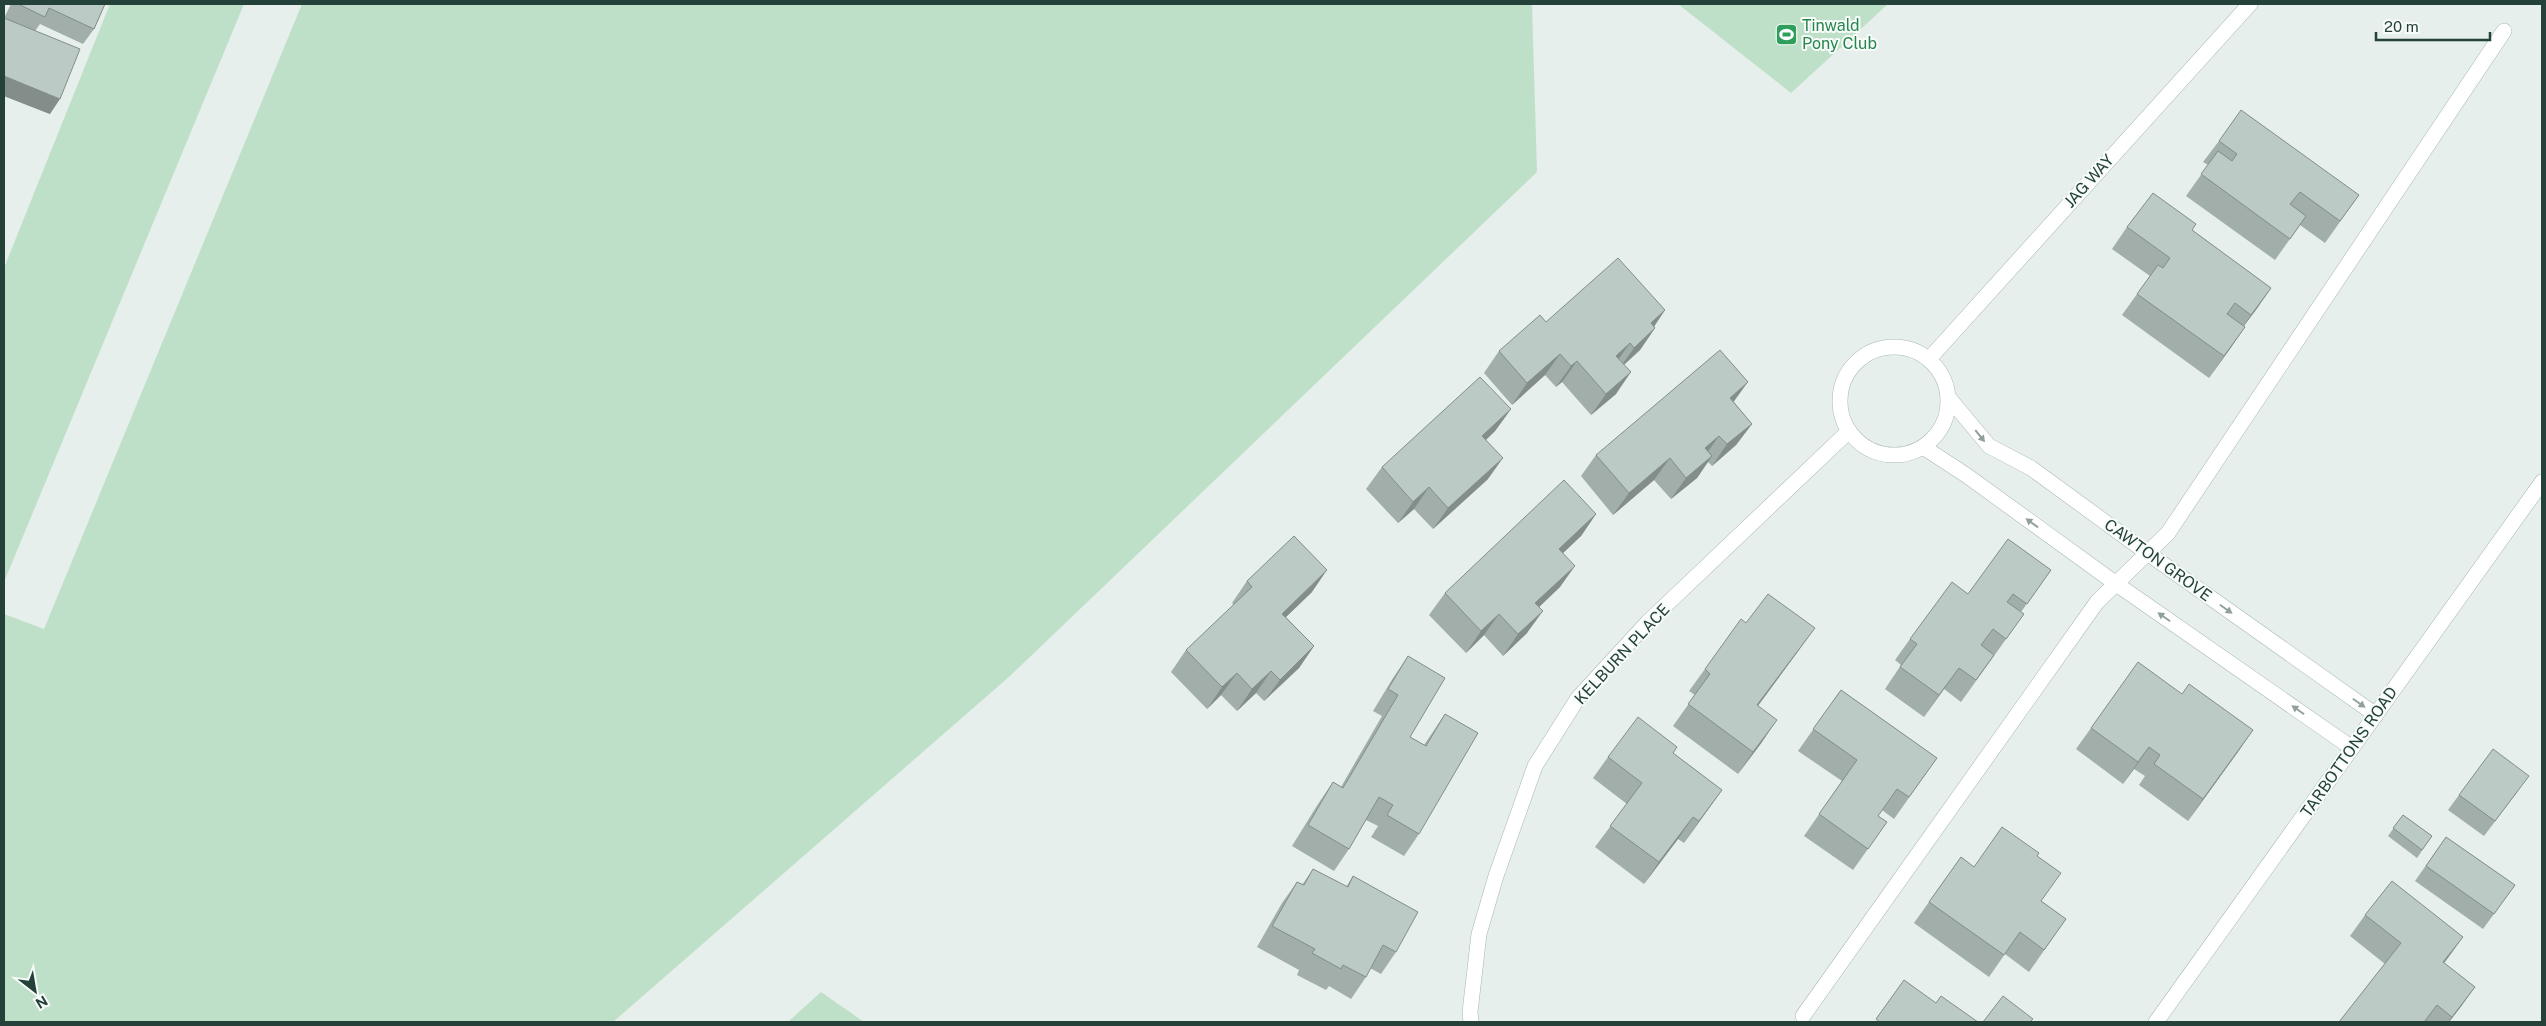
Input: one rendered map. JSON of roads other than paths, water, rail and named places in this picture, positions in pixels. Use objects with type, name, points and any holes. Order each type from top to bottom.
[{"type":"street","name":"JAG WAY","points":[[1929,359],[2250,4]]},
{"type":"street","points":[[1803,1016],[2092,610],[2115,583],[2168,533],[2504,31]]},
{"type":"street","points":[[1880,348],[1906,348],[1929,359],[1943,376],[1949,398],[1945,421],[1940,431],[1923,448],[1904,455],[1883,455],[1864,446],[1849,432],[1840,407],[1843,382],[1857,361],[1880,348]]},
{"type":"street","name":"CAWTON GROVE","points":[[1949,398],[1989,446],[2031,468],[2376,715]]},
{"type":"street","name":"KELBURN PLACE","points":[[1471,1022],[1470,1012],[1480,934],[1496,876],[1535,766],[1578,698],[1647,623],[1849,432]]},
{"type":"street","points":[[1923,448],[1966,475],[2115,583],[2352,748]]},
{"type":"street","name":"TARBOTTONS ROAD","points":[[2156,1022],[2542,482]]},
{"type":"place","name":"Tinwald Pony Club","points":[[1786,34]]}]
